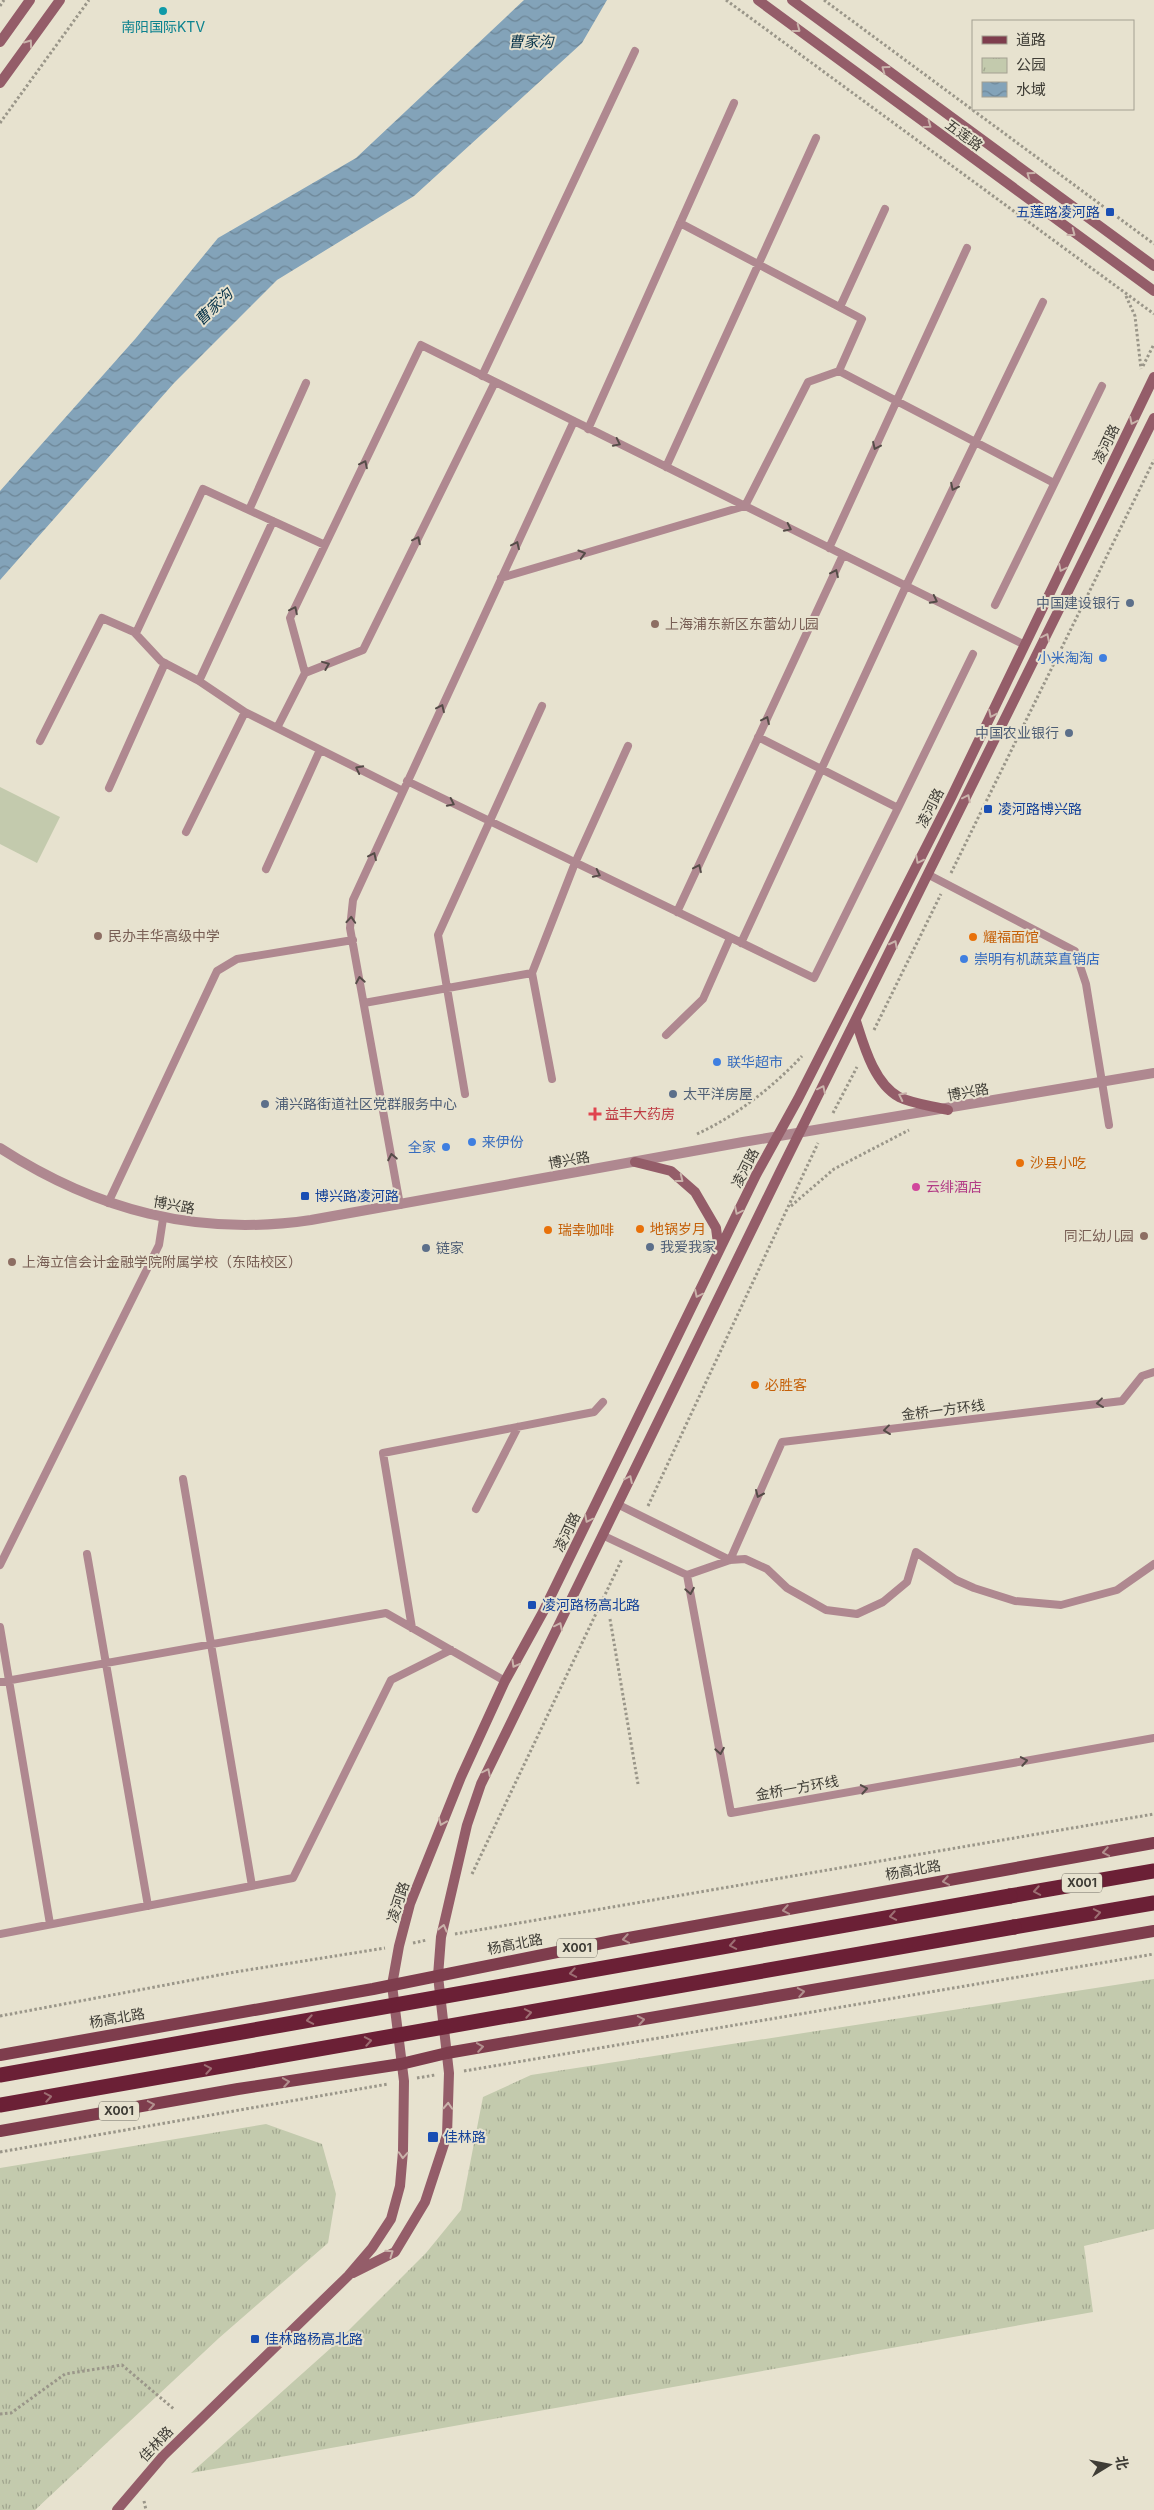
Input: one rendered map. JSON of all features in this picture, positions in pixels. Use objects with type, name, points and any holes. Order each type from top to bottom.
[{"type":"highway","name":"X001","points":[[0,2076],[1154,1871]]},
{"type":"highway","name":"X001","points":[[0,2105],[1154,1903]]},
{"type":"main road","name":"杨高北路","points":[[0,2055],[392,1985],[612,1941],[1154,1843]]},
{"type":"main road","name":"X001","points":[[0,2131],[238,2089],[401,2064],[447,2053],[1154,1931]]},
{"type":"street","points":[[0,42],[30,0]]},
{"type":"street","points":[[0,83],[60,0]]},
{"type":"street","name":"五莲路","points":[[758,0],[1154,291]]},
{"type":"street","name":"五莲路","points":[[792,0],[1154,266]]},
{"type":"street","name":"凌河路","points":[[392,1985],[399,1946],[410,1904],[434,1842],[506,1681],[543,1612],[720,1250],[951,798],[1154,377]]},
{"type":"street","name":"凌河路","points":[[438,1976],[441,1936],[467,1825],[481,1784],[617,1504],[1154,418]]},
{"type":"street","points":[[856,1021],[865,1050],[882,1082],[899,1097],[948,1110]]},
{"type":"street","name":"博兴路","points":[[0,1148],[64,1185],[108,1203],[162,1218],[218,1226],[268,1225],[400,1205],[800,1133],[948,1110],[1154,1074]]},
{"type":"street","points":[[635,1162],[671,1171],[695,1192],[716,1228],[720,1250]]},
{"type":"street","name":"佳林路","points":[[348,2276],[395,2252],[425,2202],[447,2135],[449,2073],[438,1976]]},
{"type":"street","name":"佳林路","points":[[117,2510],[126,2505],[162,2456],[348,2276],[372,2248],[391,2219],[400,2186],[404,2081],[392,1985]]},
{"type":"lane","points":[[482,376],[635,51]]},
{"type":"lane","points":[[588,428],[734,103]]},
{"type":"lane","points":[[666,467],[816,138]]},
{"type":"lane","points":[[840,307],[885,209]]},
{"type":"lane","points":[[501,578],[745,506],[808,382],[839,371],[862,319],[680,223]]},
{"type":"lane","points":[[829,548],[967,248]]},
{"type":"lane","points":[[741,943],[906,586],[1043,302]]},
{"type":"lane","points":[[305,674],[290,618],[421,345],[1025,645]]},
{"type":"lane","points":[[839,371],[1054,483]]},
{"type":"lane","points":[[277,728],[305,674],[363,650],[495,382]]},
{"type":"lane","points":[[249,510],[306,383]]},
{"type":"lane","points":[[995,605],[1102,386]]},
{"type":"lane","points":[[400,1205],[350,928],[353,900],[574,421]]},
{"type":"lane","points":[[136,634],[203,489],[325,545]]},
{"type":"lane","points":[[199,681],[272,521]]},
{"type":"lane","points":[[677,912],[843,555]]},
{"type":"lane","points":[[40,741],[102,618],[136,634],[165,663],[199,681],[245,712],[403,791]]},
{"type":"lane","points":[[407,781],[814,978],[973,654]]},
{"type":"lane","points":[[109,788],[165,663]]},
{"type":"lane","points":[[465,1094],[438,935],[542,706]]},
{"type":"lane","points":[[186,832],[245,712]]},
{"type":"lane","points":[[758,738],[898,808]]},
{"type":"lane","points":[[552,1080],[532,973],[575,863],[628,746]]},
{"type":"lane","points":[[266,869],[320,750]]},
{"type":"lane","points":[[928,876],[1075,951],[1086,984],[1109,1126]]},
{"type":"lane","points":[[666,1035],[703,999],[730,938]]},
{"type":"lane","points":[[108,1203],[217,971],[237,960],[353,940]]},
{"type":"lane","points":[[364,1003],[532,973]]},
{"type":"lane","points":[[0,1565],[159,1245],[162,1218]]},
{"type":"lane","name":"金桥一方环线","points":[[730,1560],[782,1442],[1122,1401],[1142,1376],[1154,1372]]},
{"type":"lane","points":[[412,1628],[383,1453],[594,1412],[602,1402]]},
{"type":"lane","points":[[476,1510],[518,1427]]},
{"type":"lane","points":[[184,1479],[252,1886]]},
{"type":"lane","points":[[617,1504],[730,1560]]},
{"type":"lane","points":[[602,1535],[687,1575],[730,1560],[745,1559],[768,1569],[787,1588],[826,1610],[857,1614],[883,1602],[907,1582],[916,1552],[956,1580],[974,1588],[1015,1601],[1061,1605],[1117,1590],[1154,1564]]},
{"type":"lane","points":[[87,1554],[148,1906]]},
{"type":"lane","name":"金桥一方环线","points":[[687,1575],[731,1812],[1154,1738]]},
{"type":"lane","points":[[0,1682],[386,1613],[506,1681]]},
{"type":"lane","points":[[0,1627],[50,1924]]},
{"type":"lane","points":[[0,1934],[293,1878],[391,1680],[451,1650]]},
{"type":"path","points":[[0,6],[4,0]]},
{"type":"path","points":[[0,123],[89,0]]},
{"type":"path","points":[[726,0],[1125,295],[1154,314]]},
{"type":"path","points":[[824,0],[972,109]]},
{"type":"path","points":[[974,110],[1153,242]]},
{"type":"path","points":[[1125,295],[1135,316],[1141,371],[1154,344]]},
{"type":"path","points":[[865,1050],[1154,460]]},
{"type":"path","points":[[696,1134],[737,1111],[789,1070],[808,1052],[804,1061]]},
{"type":"path","points":[[790,1206],[834,1169],[913,1128]]},
{"type":"path","points":[[610,1620],[638,1784]]},
{"type":"path","points":[[0,2016],[234,1972],[399,1946],[441,1936],[1154,1814]]},
{"type":"path","points":[[0,2152],[449,2073],[1154,1954]]},
{"type":"path","points":[[0,2414],[11,2413],[65,2374],[122,2365],[175,2410]]},
{"type":"green space","points":[[0,787],[60,817],[37,863],[0,844]]},
{"type":"green space","points":[[1154,1979],[1154,2229],[1084,2246],[1093,2312],[191,2473],[332,2347],[426,2253],[461,2210],[483,2097],[531,2075]]},
{"type":"green space","points":[[266,2124],[322,2144],[336,2194],[328,2243],[219,2338],[35,2510],[0,2510],[0,2168]]},
{"type":"water","name":"曹家沟","points":[[524,0],[607,0],[582,43],[414,196],[277,280],[174,383],[0,580],[0,491],[136,338],[218,238],[356,158]]},
{"type":"place","name":"南阳国际KTV","points":[[163,11]]},
{"type":"place","name":"五莲路凌河路","points":[[1110,212]]},
{"type":"place","name":"中国建设银行","points":[[1130,603]]},
{"type":"place","name":"上海浦东新区东蕾幼儿园","points":[[655,624]]},
{"type":"place","name":"小米淘淘","points":[[1103,658]]},
{"type":"place","name":"中国农业银行","points":[[1069,733]]},
{"type":"place","name":"凌河路博兴路","points":[[988,809]]},
{"type":"place","name":"民办丰华高级中学","points":[[98,936]]},
{"type":"place","name":"耀福面馆","points":[[973,937]]},
{"type":"place","name":"崇明有机蔬菜直销店","points":[[964,959]]},
{"type":"place","name":"联华超市","points":[[717,1062]]},
{"type":"place","name":"太平洋房屋","points":[[673,1094]]},
{"type":"place","name":"浦兴路街道社区党群服务中心","points":[[265,1104]]},
{"type":"place","name":"益丰大药房","points":[[595,1114]]},
{"type":"place","name":"来伊份","points":[[472,1142]]},
{"type":"place","name":"全家","points":[[446,1147]]},
{"type":"place","name":"沙县小吃","points":[[1020,1163]]},
{"type":"place","name":"云绯酒店","points":[[916,1187]]},
{"type":"place","name":"博兴路凌河路","points":[[305,1196]]},
{"type":"place","name":"地锅岁月","points":[[640,1229]]},
{"type":"place","name":"瑞幸咖啡","points":[[548,1230]]},
{"type":"place","name":"同汇幼儿园","points":[[1144,1236]]},
{"type":"place","name":"我爱我家","points":[[650,1247]]},
{"type":"place","name":"链家","points":[[426,1248]]},
{"type":"place","name":"上海立信会计金融学院附属学校（东陆校区）","points":[[12,1262]]},
{"type":"place","name":"必胜客","points":[[755,1385]]},
{"type":"place","name":"凌河路杨高北路","points":[[532,1605]]},
{"type":"place","name":"佳林路","points":[[433,2137]]},
{"type":"place","name":"佳林路杨高北路","points":[[255,2339]]}]
